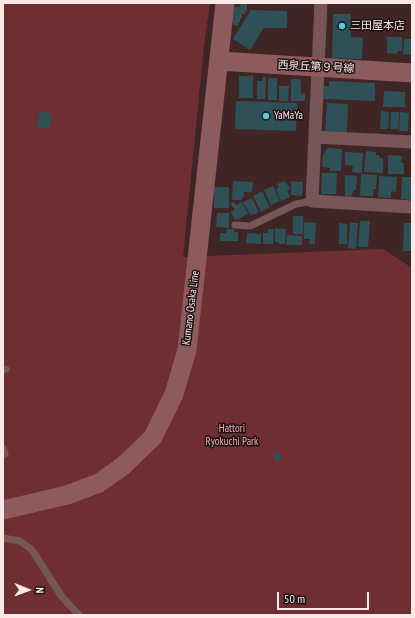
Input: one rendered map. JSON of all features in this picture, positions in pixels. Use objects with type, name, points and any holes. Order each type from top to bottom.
[{"type":"main road","name":"Kumano Osaka Line","points":[[3,510],[67,495],[99,482],[123,466],[153,437],[174,394],[187,350],[225,3]]},
{"type":"main road","name":"西泉丘第９号線","points":[[219,61],[412,73]]},
{"type":"street","points":[[321,3],[312,201],[412,207]]},
{"type":"street","points":[[315,137],[412,142]]},
{"type":"lane","points":[[235,225],[250,226],[296,204],[312,201]]},
{"type":"lane","points":[[3,448],[5,454],[3,454]]},
{"type":"lane","points":[[3,538],[20,541],[32,550],[62,597],[80,615]]},
{"type":"green space","name":"Hattori Ryokuchi Park","points":[[3,3],[210,3],[204,46],[183,257],[383,249],[412,268],[412,615],[3,615]]},
{"type":"building","points":[[241,3],[247,4],[247,11],[245,11],[245,14],[242,14],[242,19],[240,19],[238,26],[233,25],[234,7],[240,7]]},
{"type":"building","points":[[251,10],[287,11],[287,28],[264,28],[250,50],[233,39]]},
{"type":"building","name":"三田屋本店","points":[[333,14],[351,14],[351,37],[363,38],[362,59],[332,58]]},
{"type":"building","points":[[387,37],[402,37],[402,51],[397,51],[397,54],[387,53]]},
{"type":"building","points":[[404,39],[412,39],[412,55],[403,54]]},
{"type":"building","points":[[239,76],[253,76],[253,98],[239,98]]},
{"type":"building","points":[[263,77],[266,77],[265,99],[257,99],[257,81],[262,81]]},
{"type":"building","points":[[268,78],[277,78],[277,100],[268,100]]},
{"type":"building","points":[[291,79],[301,79],[301,94],[305,93],[305,101],[291,101]]},
{"type":"building","points":[[329,81],[375,83],[375,101],[323,99],[324,86],[329,86]]},
{"type":"building","points":[[279,86],[289,86],[288,101],[279,101]]},
{"type":"building","points":[[384,91],[405,92],[405,107],[383,107]]},
{"type":"building","name":"YaMaYa","points":[[236,101],[297,103],[296,131],[235,129]]},
{"type":"building","points":[[327,103],[348,104],[347,132],[325,131]]},
{"type":"building","points":[[40,111],[52,114],[49,129],[37,127]]},
{"type":"building","points":[[381,111],[389,112],[388,129],[380,129]]},
{"type":"building","points":[[391,112],[399,112],[398,129],[390,129]]},
{"type":"building","points":[[400,112],[409,113],[408,131],[399,131]]},
{"type":"building","points":[[327,148],[342,149],[341,171],[330,171],[330,168],[322,167],[323,155]]},
{"type":"building","points":[[366,151],[376,152],[376,155],[379,155],[379,158],[383,158],[383,173],[364,172]]},
{"type":"building","points":[[345,152],[363,153],[362,173],[352,172],[353,166],[345,165]]},
{"type":"building","points":[[388,155],[402,156],[401,163],[404,163],[404,174],[388,174]]},
{"type":"building","points":[[322,173],[337,173],[336,194],[321,194]]},
{"type":"building","points":[[361,174],[377,175],[376,189],[373,189],[373,196],[360,196]]},
{"type":"building","points":[[345,175],[357,176],[356,190],[354,190],[351,196],[345,196]]},
{"type":"building","points":[[379,176],[397,177],[396,192],[391,191],[391,198],[378,197]]},
{"type":"building","points":[[402,177],[412,177],[412,200],[401,199]]},
{"type":"building","points":[[233,181],[253,182],[252,192],[244,192],[244,197],[242,197],[242,200],[232,200]]},
{"type":"building","points":[[284,181],[290,189],[287,191],[290,197],[281,201],[276,189],[279,187],[277,184]]},
{"type":"building","points":[[291,181],[303,182],[302,196],[291,195]]},
{"type":"building","points":[[273,186],[280,201],[271,205],[264,190]]},
{"type":"building","points":[[214,187],[229,187],[229,208],[214,208]]},
{"type":"building","points":[[262,191],[270,207],[261,212],[253,196]]},
{"type":"building","points":[[252,198],[259,212],[254,215],[250,215],[243,202]]},
{"type":"building","points":[[234,202],[236,205],[242,202],[248,214],[236,220],[235,218],[234,219],[231,212],[235,210],[230,204]]},
{"type":"building","points":[[217,213],[229,213],[229,228],[216,227]]},
{"type":"building","points":[[293,216],[303,216],[303,234],[293,234]]},
{"type":"building","points":[[360,221],[370,221],[368,247],[358,247]]},
{"type":"building","points":[[304,222],[316,223],[315,244],[309,244],[310,239],[304,239]]},
{"type":"building","points":[[339,223],[347,224],[347,244],[339,244]]},
{"type":"building","points":[[350,223],[358,223],[356,249],[348,248]]},
{"type":"building","points":[[404,223],[412,223],[412,251],[403,251]]},
{"type":"building","points":[[275,228],[286,229],[285,244],[275,242]]},
{"type":"building","points":[[227,229],[234,229],[234,232],[238,232],[238,241],[220,241],[220,233],[226,233]]},
{"type":"building","points":[[268,229],[274,229],[273,244],[263,244],[263,233],[268,233]]},
{"type":"building","points":[[247,233],[261,234],[261,244],[246,243]]},
{"type":"building","points":[[287,235],[302,236],[302,245],[286,245]]},
{"type":"building","points":[[274,453],[281,453],[281,460],[274,460]]},
{"type":"place","name":"三田屋本店","points":[[342,26]]},
{"type":"place","name":"YaMaYa","points":[[266,116]]}]
